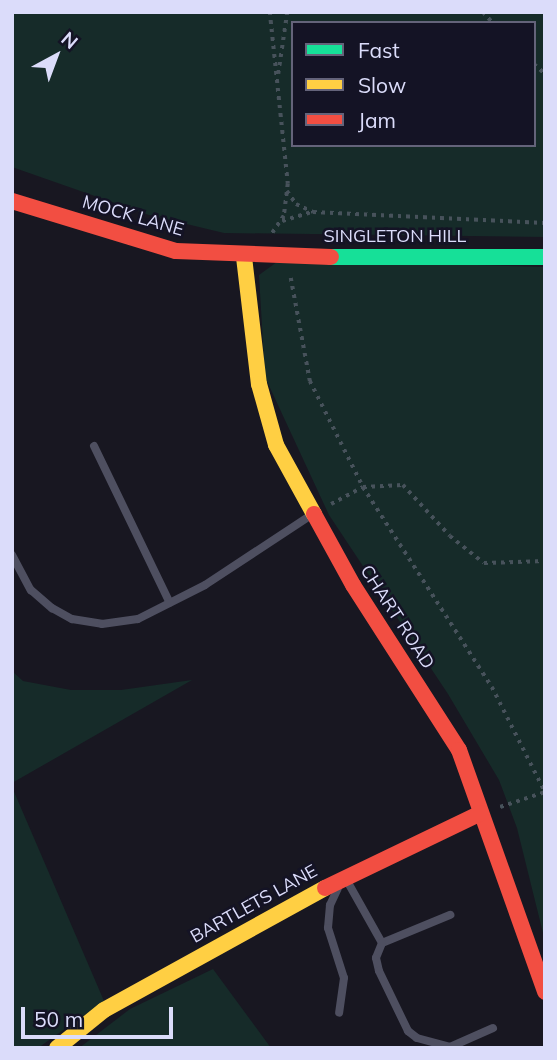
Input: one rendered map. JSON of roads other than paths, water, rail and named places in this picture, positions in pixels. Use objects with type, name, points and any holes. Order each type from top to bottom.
[{"type":"street","name":"MOCK LANE","points":[[12,201],[176,251],[244,257]]},
{"type":"street","name":"SINGLETON HILL","points":[[244,257],[545,257]]},
{"type":"street","name":"CHART ROAD","points":[[244,257],[263,399],[276,445],[312,515],[459,750],[545,992]]},
{"type":"street","name":"BARTLETS LANE","points":[[57,1048],[104,1010],[344,876],[481,813]]},
{"type":"lane","points":[[94,446],[170,603]]},
{"type":"lane","points":[[12,555],[31,590],[72,620],[102,624],[138,619],[205,585],[312,515]]},
{"type":"lane","points":[[344,876],[382,943]]},
{"type":"lane","points":[[339,1013],[344,978],[328,928],[330,905],[344,876]]},
{"type":"lane","points":[[450,915],[382,943],[376,958],[379,971],[408,1031],[418,1038],[450,1047],[493,1028]]}]
